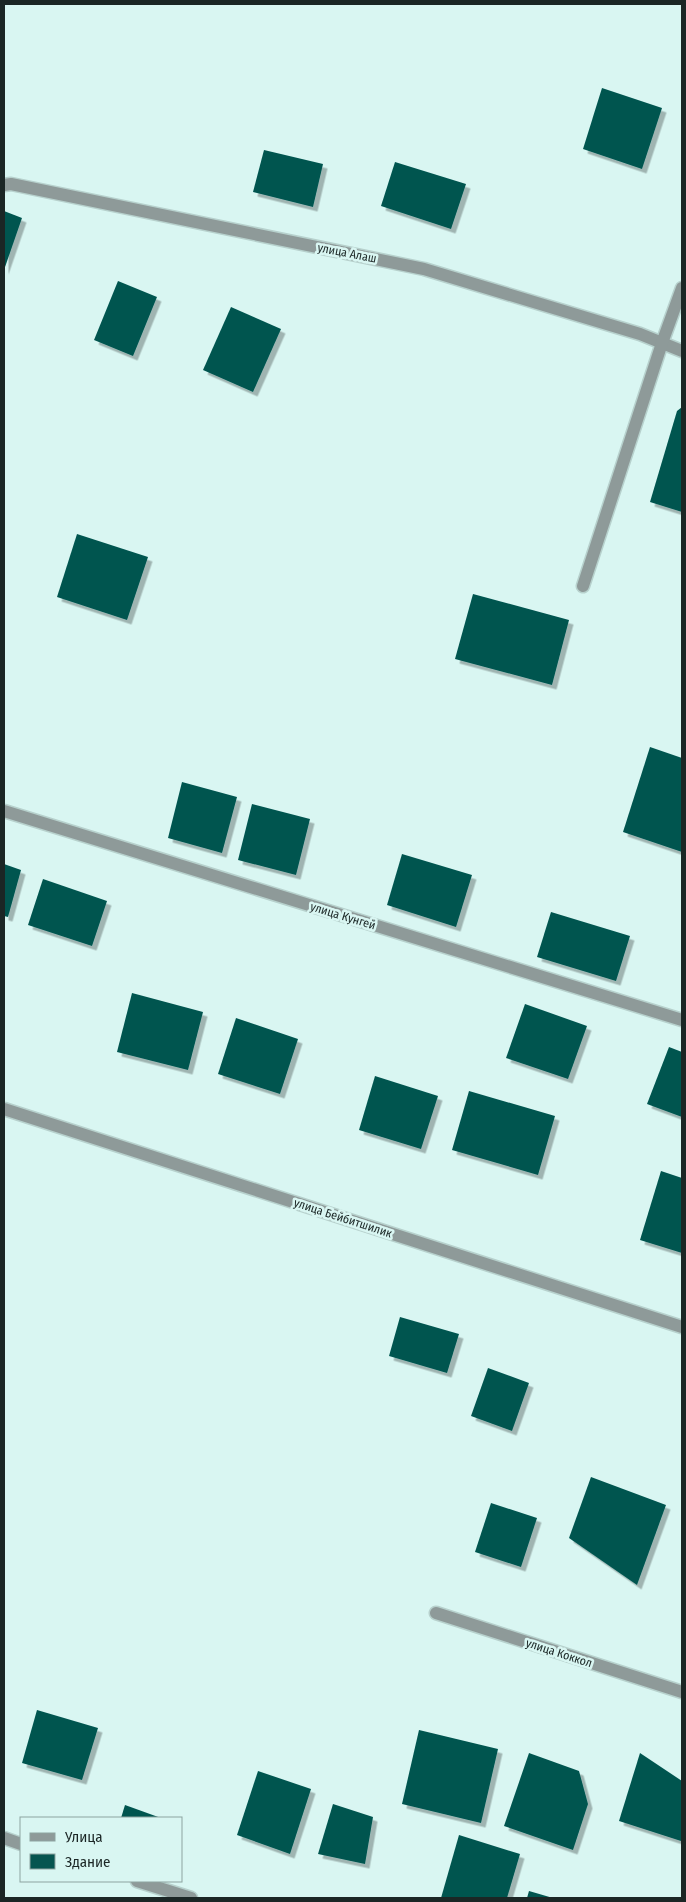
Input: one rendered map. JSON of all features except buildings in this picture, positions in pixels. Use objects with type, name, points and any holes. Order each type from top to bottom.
[{"type":"street","name":"улица Алаш","points":[[4,185],[11,184],[424,268],[640,334],[682,351]]},
{"type":"street","points":[[583,586],[662,343],[682,288]]},
{"type":"street","name":"улица Кунгей","points":[[4,811],[682,1020]]},
{"type":"street","name":"улица Бейбитшилик","points":[[4,1109],[682,1327]]},
{"type":"street","name":"улица Коккол","points":[[436,1613],[682,1692]]},
{"type":"street","points":[[4,1838],[20,1844]]},
{"type":"street","points":[[139,1882],[191,1898]]}]
